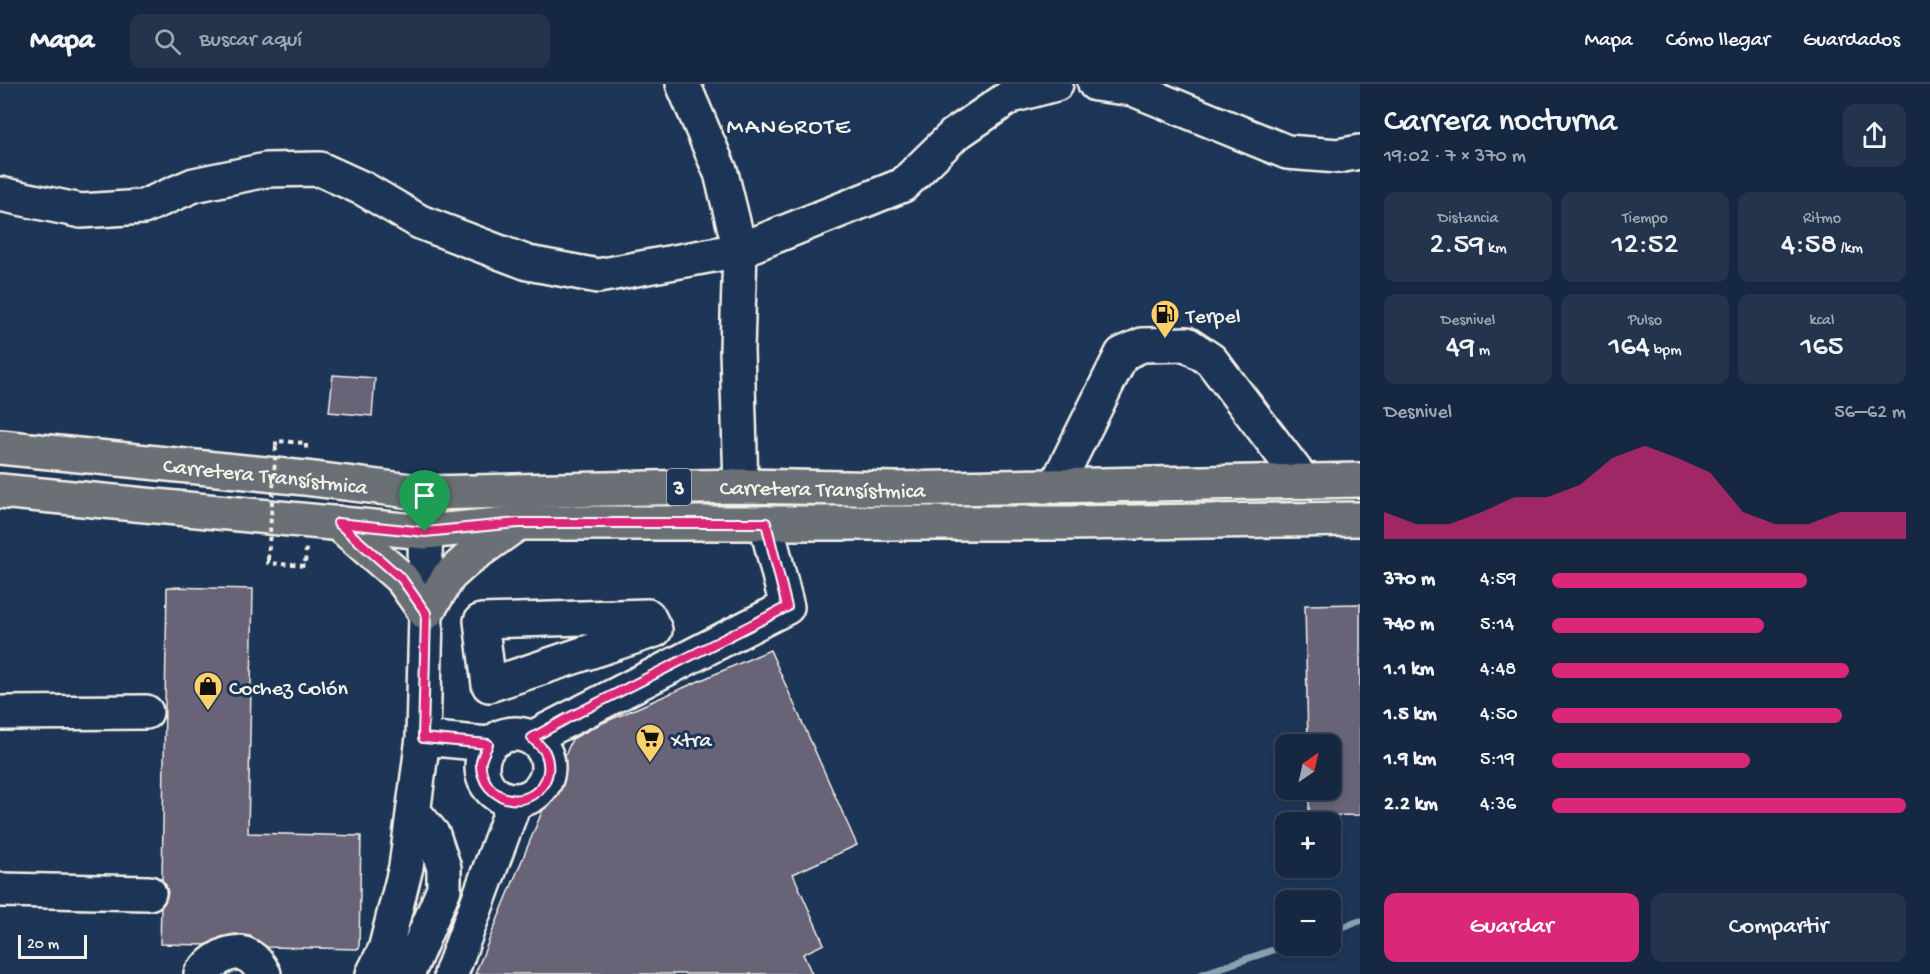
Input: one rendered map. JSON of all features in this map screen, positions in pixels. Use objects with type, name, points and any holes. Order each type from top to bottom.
[{"type":"main road","name":"Carretera Transístmica","points":[[0,447],[305,478],[427,493],[741,486],[896,489],[1360,480]]},
{"type":"main road","name":"Carretera Transístmica","points":[[0,491],[425,532],[518,523],[1069,523],[1360,519]]},
{"type":"main road","points":[[338,523],[402,579],[426,613],[449,576],[469,558],[518,523]]},
{"type":"street","points":[[683,84],[721,173],[740,250],[737,349],[741,486]]},
{"type":"street","points":[[0,194],[81,211],[143,207],[194,184],[266,170],[320,169],[364,189],[420,222],[528,263],[598,276],[740,250],[903,185],[954,135],[1011,96],[1056,84]]},
{"type":"street","points":[[1095,84],[1132,89],[1287,152],[1338,156],[1360,152]]},
{"type":"street","points":[[1056,486],[1122,354],[1142,345],[1187,344],[1211,360],[1303,481]]},
{"type":"street","points":[[373,974],[385,951],[406,867],[423,738],[427,493]]},
{"type":"street","points":[[423,738],[508,739],[544,751],[548,767],[544,784],[532,796],[515,801],[496,795],[484,781],[481,762],[508,739],[671,666],[787,607],[766,523]]},
{"type":"street","points":[[508,739],[489,685],[482,621],[648,616],[671,666]]},
{"type":"street","points":[[489,685],[655,630]]},
{"type":"street","points":[[0,713],[146,712]]},
{"type":"street","points":[[451,974],[515,801]]},
{"type":"street","points":[[406,974],[444,889],[444,868],[433,835],[414,812]]},
{"type":"street","points":[[0,890],[149,893]]},
{"type":"street","points":[[201,974],[212,962],[227,954],[239,952],[255,959],[264,974]]},
{"type":"path","points":[[305,566],[268,563],[268,560],[276,441],[306,443]]},
{"type":"building","points":[[333,375],[375,378],[372,416],[329,412]]},
{"type":"building","name":"Cochez Colón","points":[[167,587],[253,589],[248,833],[361,836],[359,949],[267,947],[250,936],[235,934],[221,937],[206,945],[160,944],[161,907],[168,893],[162,880]]},
{"type":"building","points":[[1360,604],[1360,815],[1341,815],[1341,812],[1309,812],[1309,800],[1341,800],[1341,734],[1308,734],[1305,605]]},
{"type":"building","points":[[770,650],[857,845],[793,874],[824,944],[803,954],[812,974],[475,974],[572,739],[598,725]]},
{"type":"waterway","points":[[1341,927],[1360,921]]},
{"type":"waterway","points":[[1202,974],[1275,949]]},
{"type":"place","name":"Terpel","points":[[1165,340]]},
{"type":"place","name":"Cochez Colón","points":[[208,712]]},
{"type":"place","name":"Xtra","points":[[650,764]]},
{"type":"district","name":"MANGROTE","points":[[789,125]]},
{"type":"route","points":[[338,523],[425,532],[518,523],[766,523],[787,607],[532,738],[544,751],[548,767],[544,784],[532,796],[515,801],[496,795],[484,781],[481,762],[488,744],[423,738],[426,613],[402,579],[338,523]]}]
